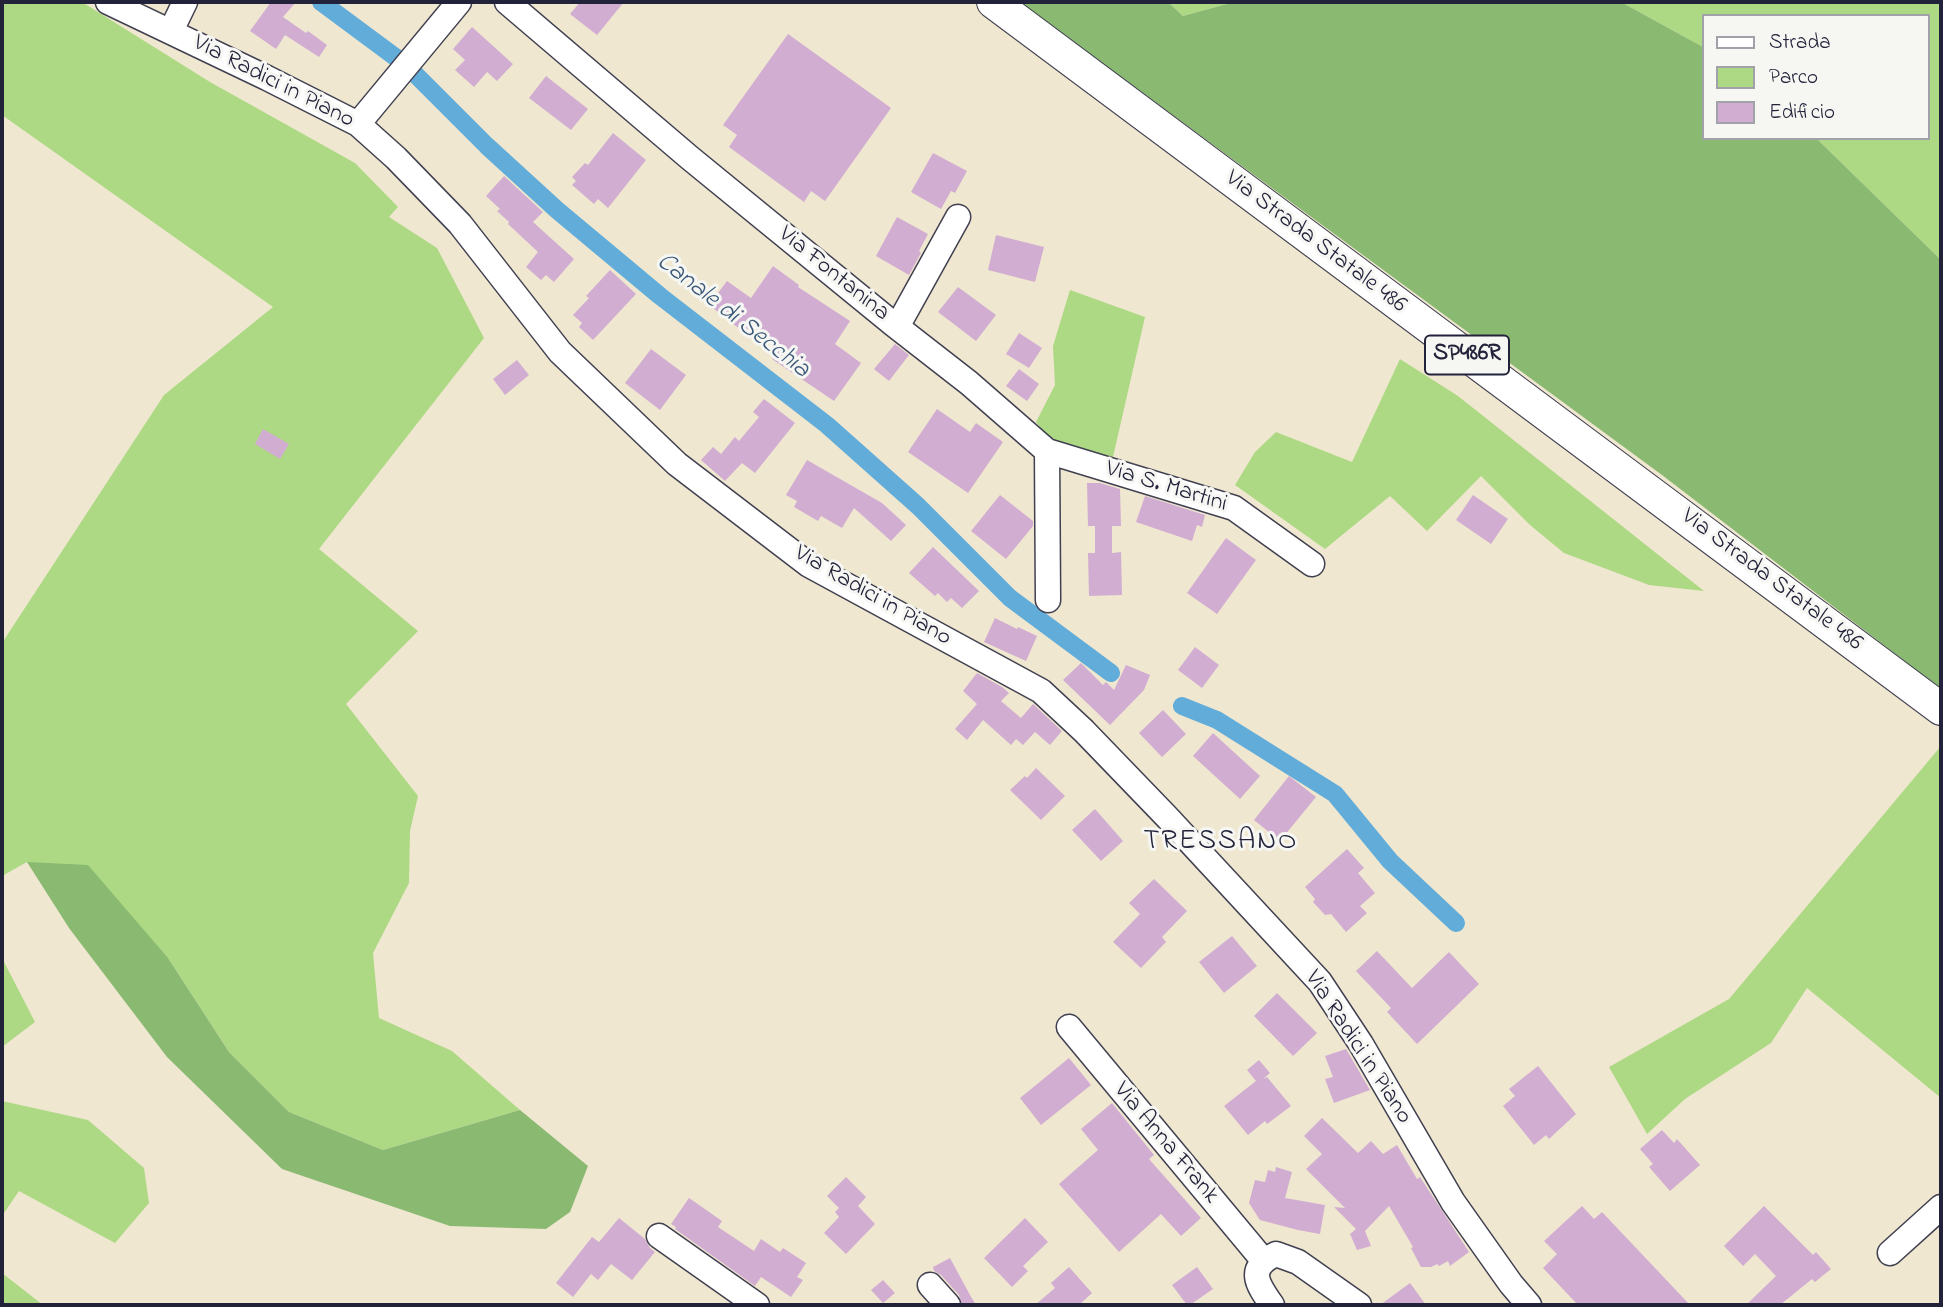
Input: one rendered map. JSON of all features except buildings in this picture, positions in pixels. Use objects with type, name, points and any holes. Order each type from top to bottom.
[{"type":"main road","name":"Via Strada Statale 486","points":[[993,2],[1941,709]]},
{"type":"street","name":"Via Radici in Piano","points":[[108,2],[358,124],[396,158],[460,224],[560,352],[677,464],[810,565],[1041,691],[1084,731],[1179,830],[1320,982],[1361,1044],[1453,1202],[1529,1305]]},
{"type":"street","points":[[170,31],[185,2]]},
{"type":"street","points":[[358,124],[459,2]]},
{"type":"street","name":"Via Fontanina","points":[[507,2],[700,166],[969,383],[1046,451]]},
{"type":"street","points":[[897,327],[958,217]]},
{"type":"street","points":[[1046,451],[1048,600]]},
{"type":"street","name":"Via S. Martini","points":[[1046,451],[1234,508],[1312,564]]},
{"type":"street","name":"Via Anna Frank","points":[[1069,1027],[1263,1260]]},
{"type":"street","points":[[1890,1253],[1941,1207]]},
{"type":"street","points":[[659,1236],[757,1305]]},
{"type":"street","points":[[1272,1305],[1259,1285],[1257,1270],[1263,1260],[1276,1254],[1298,1262],[1359,1305]]},
{"type":"street","points":[[930,1286],[948,1305]]},
{"type":"green space","points":[[2,2],[82,2],[210,82],[355,163],[398,207],[389,217],[437,248],[484,338],[319,549],[418,631],[346,704],[418,796],[410,831],[409,883],[373,953],[379,1018],[452,1051],[520,1110],[383,1150],[289,1112],[229,1052],[168,958],[27,862],[2,876],[2,643],[164,395],[273,307],[2,115]]},
{"type":"green space","points":[[1019,2],[1168,2],[1183,16],[1234,2],[1621,2],[1702,46],[1702,140],[1818,140],[1941,260],[1941,689],[1662,475]]},
{"type":"green space","points":[[1168,2],[1234,2],[1183,16]]},
{"type":"green space","points":[[1621,2],[1941,2],[1941,260],[1818,140],[1929,140],[1929,14],[1702,14],[1702,46]]},
{"type":"green space","points":[[1070,290],[1145,317],[1113,457],[1052,442],[1036,422],[1055,385],[1053,346]]},
{"type":"green space","points":[[1400,359],[1458,396],[1704,591],[1649,585],[1564,553],[1530,525],[1481,476],[1427,531],[1390,496],[1325,549],[1235,485],[1255,452],[1276,432],[1352,462]]},
{"type":"green space","points":[[1941,746],[1941,1098],[1807,988],[1771,1043],[1685,1099],[1647,1134],[1609,1067],[1729,999]]},
{"type":"green space","points":[[27,862],[88,865],[168,958],[229,1052],[289,1112],[383,1150],[520,1110],[588,1166],[570,1212],[546,1229],[450,1226],[282,1169],[167,1057],[69,928]]},
{"type":"green space","points":[[2,958],[35,1022],[2,1047]]},
{"type":"green space","points":[[2,1101],[88,1120],[144,1168],[149,1203],[115,1243],[19,1191],[2,1216]]},
{"type":"green space","points":[[2,1273],[43,1305],[2,1305]]},
{"type":"waterway","name":"Canale di Secchia","points":[[321,2],[406,65],[487,146],[557,210],[660,296],[827,425],[918,506],[1010,598],[1111,673]]},
{"type":"waterway","name":"Canale di Secchia","points":[[1182,706],[1217,720],[1335,794],[1390,861],[1456,923]]},
{"type":"district","name":"TRESSANO","points":[[1221,843]]}]
